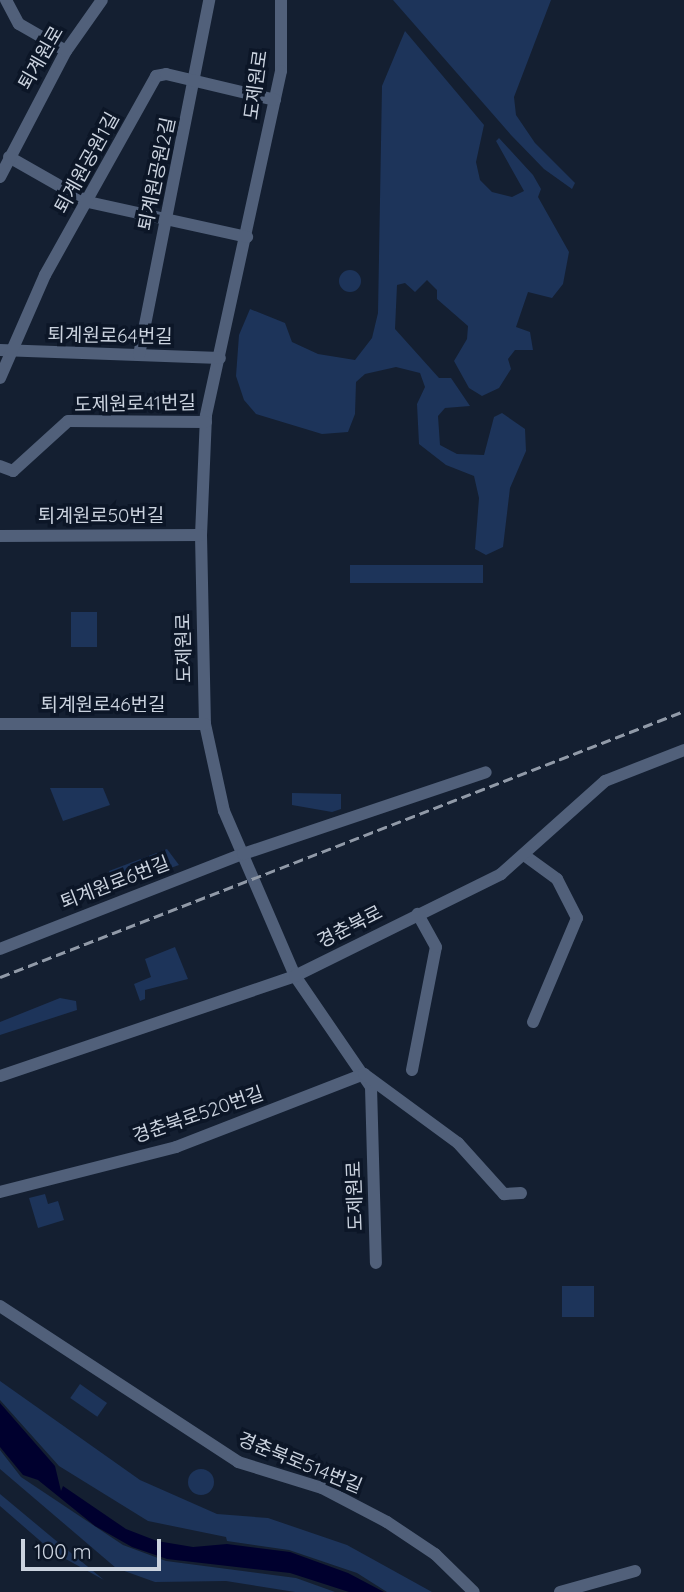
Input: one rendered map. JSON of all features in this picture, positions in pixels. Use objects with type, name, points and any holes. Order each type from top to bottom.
[{"type":"street","points":[[6,0],[19,24],[66,51]]},
{"type":"street","name":"퇴계원로","points":[[0,177],[66,51],[102,0]]},
{"type":"street","name":"퇴계원공원2길","points":[[139,355],[209,0]]},
{"type":"street","name":"도제원로","points":[[281,0],[281,71],[206,422],[201,534],[205,724],[224,811],[295,976],[371,1087],[376,1263]]},
{"type":"street","name":"퇴계원공원1길","points":[[0,378],[5,351],[156,76],[195,81],[275,100]]},
{"type":"street","points":[[9,158],[88,202],[247,237]]},
{"type":"street","name":"퇴계원로64번길","points":[[5,351],[220,358]]},
{"type":"street","name":"도제원로41번길","points":[[0,467],[13,471],[68,421],[206,422]]},
{"type":"street","name":"퇴계원로50번길","points":[[0,536],[201,534]]},
{"type":"street","name":"퇴계원로46번길","points":[[0,724],[205,724]]},
{"type":"street","name":"경춘북로","points":[[0,1076],[295,976],[501,874],[605,782],[684,750]]},
{"type":"street","name":"퇴계원로6번길","points":[[0,948],[243,854],[486,772]]},
{"type":"street","points":[[524,855],[557,878],[577,918],[533,1022]]},
{"type":"street","points":[[412,1070],[436,947],[418,914]]},
{"type":"street","points":[[364,1074],[458,1143],[503,1194],[521,1193]]},
{"type":"street","name":"경춘북로520번길","points":[[0,1192],[176,1147],[364,1074]]},
{"type":"street","name":"경춘북로514번길","points":[[0,1306],[237,1462],[322,1488],[387,1521],[435,1553],[474,1592]]},
{"type":"street","points":[[560,1592],[635,1571]]},
{"type":"shaded area","points":[[393,0],[551,0],[514,97],[516,115],[535,143],[575,183],[572,189],[544,169],[511,135]]},
{"type":"shaded area","points":[[405,31],[484,125],[476,162],[480,180],[492,192],[512,197],[524,191],[496,141],[499,138],[533,175],[541,189],[538,197],[569,252],[563,284],[552,298],[528,292],[516,327],[530,332],[533,350],[515,350],[508,359],[511,369],[499,388],[482,396],[469,388],[454,361],[467,339],[468,326],[437,299],[437,290],[427,280],[415,292],[405,283],[397,285],[395,329],[439,378],[451,378],[470,406],[445,408],[438,416],[440,445],[457,454],[484,455],[494,417],[502,413],[525,429],[526,451],[510,488],[503,547],[486,555],[475,549],[479,498],[474,476],[446,465],[419,444],[417,404],[425,387],[420,373],[396,367],[365,374],[356,382],[355,414],[348,432],[322,434],[256,414],[244,400],[236,376],[239,335],[250,309],[285,323],[292,342],[318,354],[355,360],[372,338],[378,313],[382,86]]},
{"type":"shaded area","points":[[350,270],[358,273],[361,281],[358,289],[350,292],[342,289],[339,281],[342,273]]},
{"type":"shaded area","points":[[350,565],[483,565],[483,583],[350,583]]},
{"type":"shaded area","points":[[71,612],[97,612],[97,647],[71,647]]},
{"type":"shaded area","points":[[50,788],[103,788],[110,805],[63,821]]},
{"type":"shaded area","points":[[292,793],[341,794],[341,809],[332,812],[292,805]]},
{"type":"shaded area","points":[[167,849],[179,865],[115,888],[109,871]]},
{"type":"shaded area","points":[[175,947],[188,979],[145,990],[145,999],[140,1001],[134,984],[151,977],[145,959]]},
{"type":"shaded area","points":[[60,998],[76,1001],[77,1010],[0,1035],[0,1022]]},
{"type":"shaded area","points":[[45,1194],[48,1204],[58,1201],[64,1220],[38,1228],[29,1198]]},
{"type":"shaded area","points":[[562,1286],[594,1286],[594,1317],[562,1317]]},
{"type":"shaded area","points":[[0,1381],[140,1480],[217,1514],[268,1518],[347,1545],[432,1592],[387,1592],[357,1573],[289,1550],[227,1541],[226,1537],[148,1521],[59,1466],[0,1400]]},
{"type":"shaded area","points":[[80,1384],[107,1403],[97,1417],[70,1398]]},
{"type":"shaded area","points":[[0,1403],[55,1466],[61,1491],[63,1486],[126,1529],[157,1541],[193,1547],[227,1544],[290,1552],[348,1573],[384,1592],[349,1592],[290,1573],[167,1559],[132,1547],[95,1526],[38,1480],[23,1475],[0,1447]]},
{"type":"shaded area","points":[[0,1450],[21,1477],[123,1545],[166,1561],[296,1578],[335,1592],[295,1592],[226,1581],[155,1582],[116,1568],[0,1469]]},
{"type":"shaded area","points":[[201,1469],[210,1473],[214,1482],[210,1491],[201,1495],[192,1491],[188,1482],[192,1473]]},
{"type":"shaded area","points":[[0,1494],[104,1580],[53,1552],[0,1506]]},
{"type":"railway","points":[[0,977],[684,711]]}]
